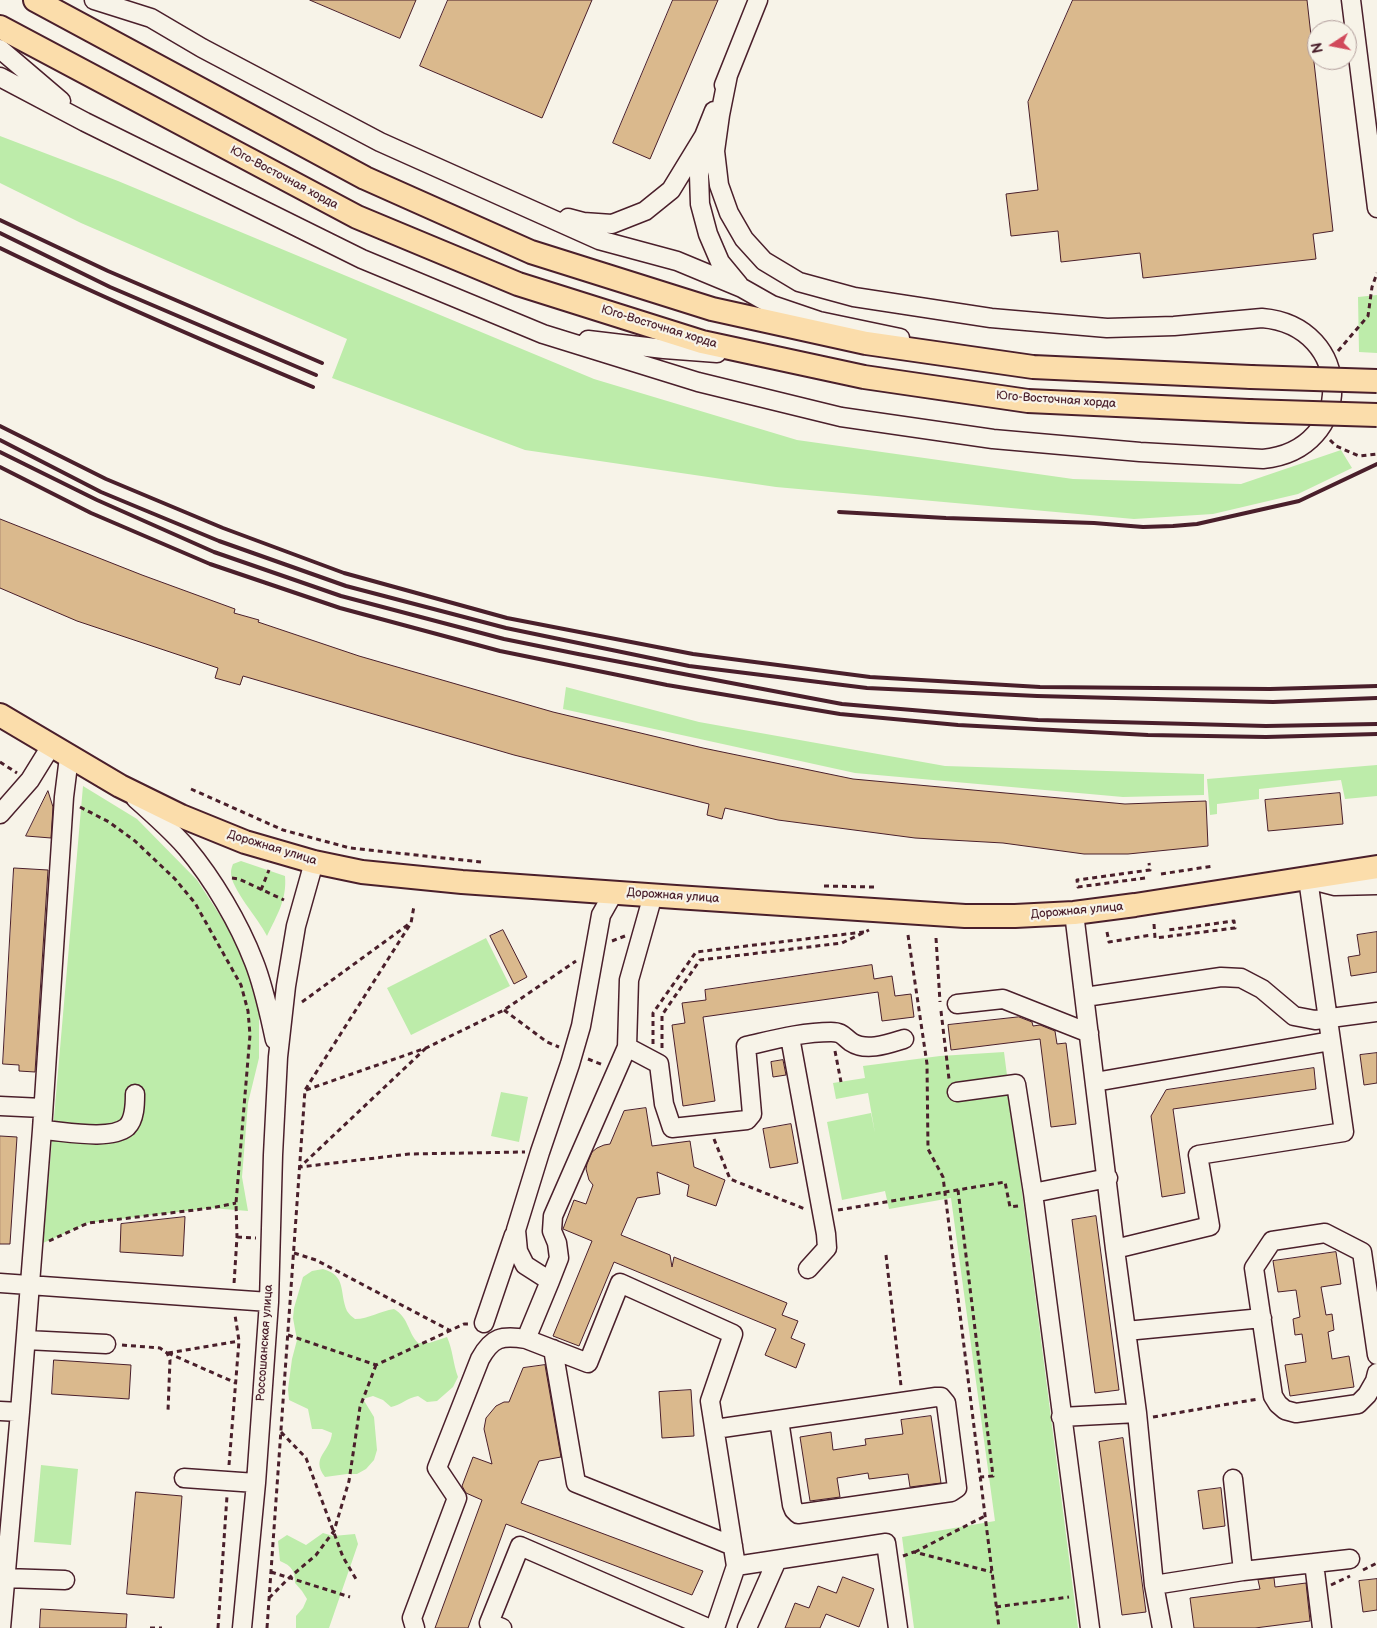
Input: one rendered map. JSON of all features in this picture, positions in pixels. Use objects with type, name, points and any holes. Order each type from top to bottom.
[{"type":"main road","points":[[35,0],[365,178],[531,252],[712,310],[866,343],[1033,367],[1377,381]]},
{"type":"main road","name":"Юго-Восточная хорда","points":[[0,27],[357,217],[518,284],[702,342],[864,377],[1028,401],[1377,415]]},
{"type":"main road","name":"Дорожная улица","points":[[0,715],[120,786],[214,830],[245,842],[314,862],[362,872],[389,875],[462,882],[965,916],[1015,916],[1135,905],[1377,867]]},
{"type":"street","points":[[94,0],[151,18]]},
{"type":"street","points":[[117,0],[202,48],[380,142],[599,240],[677,261],[742,288],[772,305],[819,321],[1033,367]]},
{"type":"street","points":[[524,206],[582,222],[612,224],[644,211],[672,190],[704,136],[758,0]]},
{"type":"street","points":[[1352,0],[1377,208]]},
{"type":"street","points":[[0,49],[85,122]]},
{"type":"street","points":[[0,76],[85,122],[362,259],[543,334],[698,382],[841,417],[993,439],[1140,452],[1262,459],[1275,457],[1288,454],[1310,440],[1325,419],[1330,407],[1332,381],[1329,368],[1318,346],[1298,328],[1274,319],[1262,318],[1174,326],[1107,328],[990,318],[854,297],[799,282],[764,261],[744,239],[729,213],[719,185],[715,151],[728,75]]},
{"type":"street","points":[[704,136],[699,175],[700,204],[708,234],[720,262],[742,288]]},
{"type":"street","points":[[543,334],[664,349],[768,357]]},
{"type":"street","points":[[1,1628],[42,1130],[64,797],[60,751]]},
{"type":"street","points":[[0,814],[30,780],[60,751]]},
{"type":"street","name":"Россошанская улица","points":[[120,786],[184,846],[216,889],[241,933],[254,961],[269,1012],[278,1057]]},
{"type":"street","name":"Россошанская улица","points":[[242,1628],[256,1483],[269,1302],[278,1057],[286,986],[296,926],[314,862]]},
{"type":"street","points":[[1115,1249],[1210,1226],[1198,1155],[1344,1132],[1308,879],[1335,886],[1377,885]]},
{"type":"street","points":[[484,1323],[573,1053],[581,1026],[601,916],[614,892]]},
{"type":"street","points":[[526,1339],[559,1258],[552,1232],[553,1216],[627,1047],[629,980],[653,895]]},
{"type":"street","points":[[1074,912],[1108,1178],[1115,1249],[1138,1417],[1154,1585],[1161,1628]]},
{"type":"street","points":[[1085,997],[1221,977],[1241,978],[1262,989],[1294,1016],[1314,1020],[1377,1012]]},
{"type":"street","points":[[957,1004],[1003,999],[1089,1033]]},
{"type":"street","points":[[627,1047],[660,1059],[664,1104],[672,1128],[747,1120],[752,1114],[746,1046],[790,1037],[832,1032],[842,1034],[852,1043],[866,1046],[884,1045],[904,1039]]},
{"type":"street","points":[[790,1037],[826,1234],[827,1248],[808,1269]]},
{"type":"street","points":[[1095,1082],[1331,1041]]},
{"type":"street","points":[[957,1092],[1016,1084],[1033,1193],[1090,1628]]},
{"type":"street","points":[[42,1130],[98,1134],[114,1133],[127,1126],[134,1112],[136,1094]]},
{"type":"street","points":[[0,1106],[43,1108]]},
{"type":"street","points":[[1033,1193],[1108,1178]]},
{"type":"street","points":[[516,1230],[518,1251],[525,1265],[550,1281]]},
{"type":"street","points":[[1377,1355],[1362,1252],[1324,1233],[1272,1241],[1254,1268],[1273,1396],[1278,1404],[1285,1410],[1296,1413],[1358,1404],[1367,1395],[1375,1382],[1377,1373]]},
{"type":"street","points":[[0,1283],[269,1302]]},
{"type":"street","points":[[415,1628],[412,1618],[457,1498],[437,1468],[486,1347],[498,1338],[511,1336],[526,1339],[588,1363],[620,1283],[733,1334],[710,1401],[736,1566],[715,1628]]},
{"type":"street","points":[[1126,1332],[1262,1318]]},
{"type":"street","points":[[26,1340],[106,1344]]},
{"type":"street","points":[[553,1349],[576,1483],[733,1546]]},
{"type":"street","points":[[715,1429],[936,1396],[944,1399],[946,1402],[958,1484],[955,1491],[798,1514],[792,1505],[779,1420]]},
{"type":"street","points":[[0,1411],[20,1412]]},
{"type":"street","points":[[1061,1418],[1138,1417]]},
{"type":"street","points":[[184,1478],[256,1483]]},
{"type":"street","points":[[1233,1479],[1243,1571]]},
{"type":"street","points":[[736,1566],[886,1543],[898,1628]]},
{"type":"street","points":[[502,1628],[489,1623],[520,1546],[708,1628]]},
{"type":"street","points":[[1154,1585],[1243,1571],[1350,1558]]},
{"type":"street","points":[[747,1628],[777,1560]]},
{"type":"street","points":[[1314,1563],[1322,1628]]},
{"type":"street","points":[[5,1578],[64,1580]]},
{"type":"path","points":[[1338,351],[1368,316],[1372,287],[1377,273]]},
{"type":"path","points":[[1318,430],[1336,446],[1359,456],[1377,454]]},
{"type":"path","points":[[190,789],[283,830],[350,848],[489,863]]},
{"type":"path","points":[[64,797],[109,822],[135,840],[175,879],[195,903],[241,985],[248,1011],[250,1035],[236,1204],[233,1300],[240,1341],[218,1628]]},
{"type":"path","points":[[1145,878],[1078,887],[1077,880],[1150,870],[1149,863]]},
{"type":"path","points":[[1161,874],[1212,866]]},
{"type":"path","points":[[261,890],[269,870]]},
{"type":"path","points":[[232,878],[284,900]]},
{"type":"path","points":[[815,886],[874,887]]},
{"type":"path","points":[[267,1628],[305,1090],[411,923],[414,906]]},
{"type":"path","points":[[1154,924],[1156,938],[1235,928],[1234,921],[1168,930]]},
{"type":"path","points":[[302,1002],[411,923]]},
{"type":"path","points":[[305,1090],[426,1048],[504,1010],[595,949],[643,928]]},
{"type":"path","points":[[660,1059],[662,1015],[700,960],[842,943],[869,930]]},
{"type":"path","points":[[660,1059],[653,1049],[653,1013],[696,952],[864,932]]},
{"type":"path","points":[[1107,932],[1108,942],[1151,935]]},
{"type":"path","points":[[908,935],[927,1064],[928,1149],[943,1177],[998,1628]]},
{"type":"path","points":[[936,938],[939,986]]},
{"type":"path","points":[[504,1010],[547,1042],[617,1070]]},
{"type":"path","points":[[942,1021],[950,1092],[957,1092]]},
{"type":"path","points":[[832,1032],[841,1082]]},
{"type":"path","points":[[300,1167],[426,1048]]},
{"type":"path","points":[[708,1124],[730,1179],[810,1211],[822,1213],[1005,1182],[1010,1208]]},
{"type":"path","points":[[300,1167],[409,1154],[540,1152]]},
{"type":"path","points":[[958,1190],[993,1476],[980,1477]]},
{"type":"path","points":[[32,1248],[88,1223],[236,1204]]},
{"type":"path","points":[[236,1237],[260,1238]]},
{"type":"path","points":[[294,1253],[316,1260],[450,1330]]},
{"type":"path","points":[[886,1255],[903,1401]]},
{"type":"path","points":[[269,1598],[316,1555],[334,1531],[349,1481],[360,1407],[376,1365],[464,1324],[484,1323]]},
{"type":"path","points":[[288,1335],[376,1365]]},
{"type":"path","points":[[167,1353],[240,1341]]},
{"type":"path","points":[[106,1344],[160,1348],[167,1353],[236,1382]]},
{"type":"path","points":[[167,1353],[170,1360],[168,1411]]},
{"type":"path","points":[[1138,1417],[1249,1401]]},
{"type":"path","points":[[281,1432],[306,1458],[343,1557],[356,1579]]},
{"type":"path","points":[[888,1560],[914,1552],[985,1516]]},
{"type":"path","points":[[914,1552],[992,1572]]},
{"type":"path","points":[[271,1572],[350,1597]]},
{"type":"path","points":[[996,1607],[1069,1597]]},
{"type":"path","points":[[150,1628],[162,1628]]},
{"type":"green space","points":[[0,136],[118,181],[594,379],[797,440],[1073,479],[1241,484],[1341,450],[1352,468],[1298,494],[1213,514],[1134,519],[776,487],[525,450],[332,378],[347,339],[81,223],[0,183]]},
{"type":"green space","points":[[1377,295],[1377,353],[1359,352],[1358,297]]},
{"type":"green space","points":[[566,687],[699,722],[945,766],[1204,774],[1204,795],[1123,797],[855,773],[563,709]]},
{"type":"green space","points":[[1377,765],[1377,796],[1345,799],[1341,780],[1259,789],[1259,799],[1217,804],[1217,814],[1210,815],[1207,779]]},
{"type":"green space","points":[[83,786],[137,819],[197,880],[225,923],[245,962],[259,1003],[259,1058],[248,1103],[242,1177],[248,1211],[211,1208],[88,1223],[43,1243]]},
{"type":"green space","points":[[241,861],[285,876],[283,900],[267,936],[240,895],[232,879],[231,871],[233,864]]},
{"type":"green space","points":[[486,938],[510,986],[411,1035],[387,988]]},
{"type":"green space","points":[[1004,1052],[1078,1628],[914,1628],[902,1537],[995,1521],[951,1198],[889,1209],[885,1191],[842,1200],[827,1122],[871,1113],[875,1133],[868,1093],[836,1099],[833,1083],[865,1078],[863,1066],[940,1056]]},
{"type":"green space","points":[[501,1092],[528,1097],[519,1142],[491,1136]]},
{"type":"green space","points":[[323,1269],[331,1272],[339,1280],[347,1311],[355,1319],[365,1318],[394,1309],[403,1316],[418,1343],[429,1343],[447,1337],[458,1377],[453,1387],[437,1401],[427,1402],[418,1396],[391,1407],[383,1400],[373,1396],[363,1399],[374,1417],[377,1450],[374,1460],[366,1469],[357,1474],[325,1477],[319,1464],[331,1440],[332,1433],[322,1429],[312,1429],[308,1409],[289,1400],[288,1389],[297,1340],[293,1318],[294,1308],[303,1277],[312,1271]]},
{"type":"green space","points":[[41,1465],[78,1469],[71,1545],[34,1542]]},
{"type":"green space","points":[[323,1533],[333,1536],[355,1534],[358,1544],[329,1628],[296,1628],[296,1616],[303,1608],[307,1599],[295,1583],[292,1569],[280,1561],[278,1541],[287,1535],[306,1545]]},
{"type":"building","points":[[310,0],[416,0],[400,38]]},
{"type":"building","points":[[448,0],[592,0],[542,118],[420,66]]},
{"type":"building","points":[[673,0],[718,0],[650,159],[613,143]]},
{"type":"building","points":[[1073,0],[1307,0],[1309,20],[1307,20],[1307,70],[1315,70],[1333,231],[1313,234],[1316,259],[1143,278],[1140,253],[1061,262],[1058,231],[1011,236],[1006,194],[1038,190],[1028,102]]},
{"type":"building","points":[[0,519],[142,575],[235,609],[234,613],[259,620],[258,622],[359,656],[553,712],[703,748],[853,779],[1125,804],[1206,801],[1208,846],[1128,854],[1084,854],[1003,843],[915,838],[778,820],[725,808],[722,819],[707,815],[709,804],[514,755],[243,676],[240,685],[215,678],[218,668],[77,621],[0,588]]},
{"type":"building","points":[[48,791],[53,807],[51,838],[26,836]]},
{"type":"building","points":[[1340,793],[1343,824],[1268,831],[1265,800]]},
{"type":"building","points":[[14,868],[48,870],[35,1072],[19,1071],[19,1065],[3,1064]]},
{"type":"building","points":[[503,930],[527,977],[514,984],[490,936]]},
{"type":"building","points":[[1377,932],[1377,972],[1351,976],[1348,957],[1360,955],[1357,935]]},
{"type":"building","points":[[872,965],[874,979],[892,976],[895,996],[911,994],[914,1017],[882,1021],[878,992],[703,1017],[715,1101],[683,1106],[672,1025],[685,1023],[682,1003],[706,1000],[705,990]]},
{"type":"building","points":[[1019,1017],[1032,1022],[1033,1026],[1040,1025],[1055,1031],[1057,1044],[1066,1043],[1076,1124],[1051,1127],[1040,1039],[951,1050],[948,1025]]},
{"type":"building","points":[[1377,1053],[1377,1083],[1364,1085],[1360,1055]]},
{"type":"building","points":[[783,1060],[786,1075],[773,1077],[771,1062]]},
{"type":"building","points":[[1314,1068],[1316,1089],[1173,1109],[1185,1193],[1162,1197],[1151,1116],[1166,1090]]},
{"type":"building","points":[[646,1108],[652,1146],[690,1141],[694,1167],[725,1180],[716,1206],[687,1196],[689,1185],[657,1172],[660,1194],[637,1198],[621,1235],[670,1255],[672,1267],[674,1257],[787,1303],[782,1315],[798,1321],[791,1338],[805,1344],[796,1368],[765,1355],[776,1329],[614,1262],[579,1346],[553,1336],[592,1241],[563,1229],[574,1200],[586,1204],[593,1185],[589,1180],[586,1169],[587,1164],[592,1152],[597,1148],[610,1144],[624,1111]]},
{"type":"building","points":[[791,1124],[798,1163],[770,1168],[763,1129]]},
{"type":"building","points":[[0,1136],[17,1137],[10,1244],[0,1244]]},
{"type":"building","points":[[1096,1216],[1119,1390],[1095,1393],[1072,1220]]},
{"type":"building","points":[[185,1217],[183,1256],[120,1252],[121,1224]]},
{"type":"building","points":[[1336,1252],[1341,1284],[1321,1287],[1326,1315],[1332,1314],[1334,1330],[1328,1332],[1332,1359],[1349,1356],[1354,1387],[1290,1396],[1285,1365],[1306,1362],[1302,1334],[1295,1335],[1293,1319],[1300,1317],[1296,1290],[1278,1292],[1273,1261]]},
{"type":"building","points":[[54,1360],[131,1365],[129,1399],[52,1394]]},
{"type":"building","points":[[545,1365],[561,1457],[539,1461],[521,1503],[703,1571],[692,1595],[506,1524],[468,1628],[435,1628],[482,1500],[466,1493],[462,1486],[473,1457],[492,1464],[484,1429],[486,1418],[496,1406],[509,1402],[523,1368]]},
{"type":"building","points":[[691,1390],[694,1436],[662,1438],[659,1392]]},
{"type":"building","points":[[931,1416],[941,1483],[910,1487],[908,1474],[869,1479],[868,1473],[837,1478],[840,1497],[810,1501],[800,1437],[831,1432],[833,1450],[866,1445],[865,1439],[903,1434],[901,1420]]},
{"type":"building","points":[[1123,1438],[1146,1612],[1122,1615],[1099,1442]]},
{"type":"building","points":[[1221,1488],[1225,1526],[1203,1529],[1198,1491]]},
{"type":"building","points":[[136,1492],[182,1496],[174,1598],[127,1594]]},
{"type":"building","points":[[843,1577],[874,1589],[859,1627],[826,1614],[820,1628],[785,1628],[795,1603],[809,1608],[818,1586],[836,1593]]},
{"type":"building","points":[[1274,1578],[1275,1587],[1306,1583],[1310,1621],[1255,1628],[1194,1628],[1190,1598],[1260,1589],[1258,1580]]},
{"type":"building","points":[[1377,1579],[1377,1610],[1363,1612],[1359,1581]]},
{"type":"building","points":[[41,1609],[127,1614],[126,1628],[40,1628]]},
{"type":"railway","points":[[0,220],[108,271],[322,363]]},
{"type":"railway","points":[[0,233],[110,287],[316,375]]},
{"type":"railway","points":[[0,248],[156,320],[313,387]]},
{"type":"railway","points":[[0,426],[106,479],[223,528],[344,573],[507,618],[693,654],[870,677],[1040,687],[1270,689],[1377,686]]},
{"type":"railway","points":[[0,440],[101,492],[219,541],[346,586],[506,628],[689,666],[867,688],[1037,696],[1273,702],[1377,698]]},
{"type":"railway","points":[[0,452],[97,500],[214,552],[341,596],[504,639],[578,654],[842,704],[1038,720],[1266,726],[1377,724]]},
{"type":"railway","points":[[839,512],[1094,523],[1143,527],[1197,524],[1299,501],[1377,464]]},
{"type":"railway","points":[[0,467],[91,513],[210,564],[340,608],[500,651],[667,685],[840,714],[958,725],[1148,735],[1266,737],[1377,734]]}]
